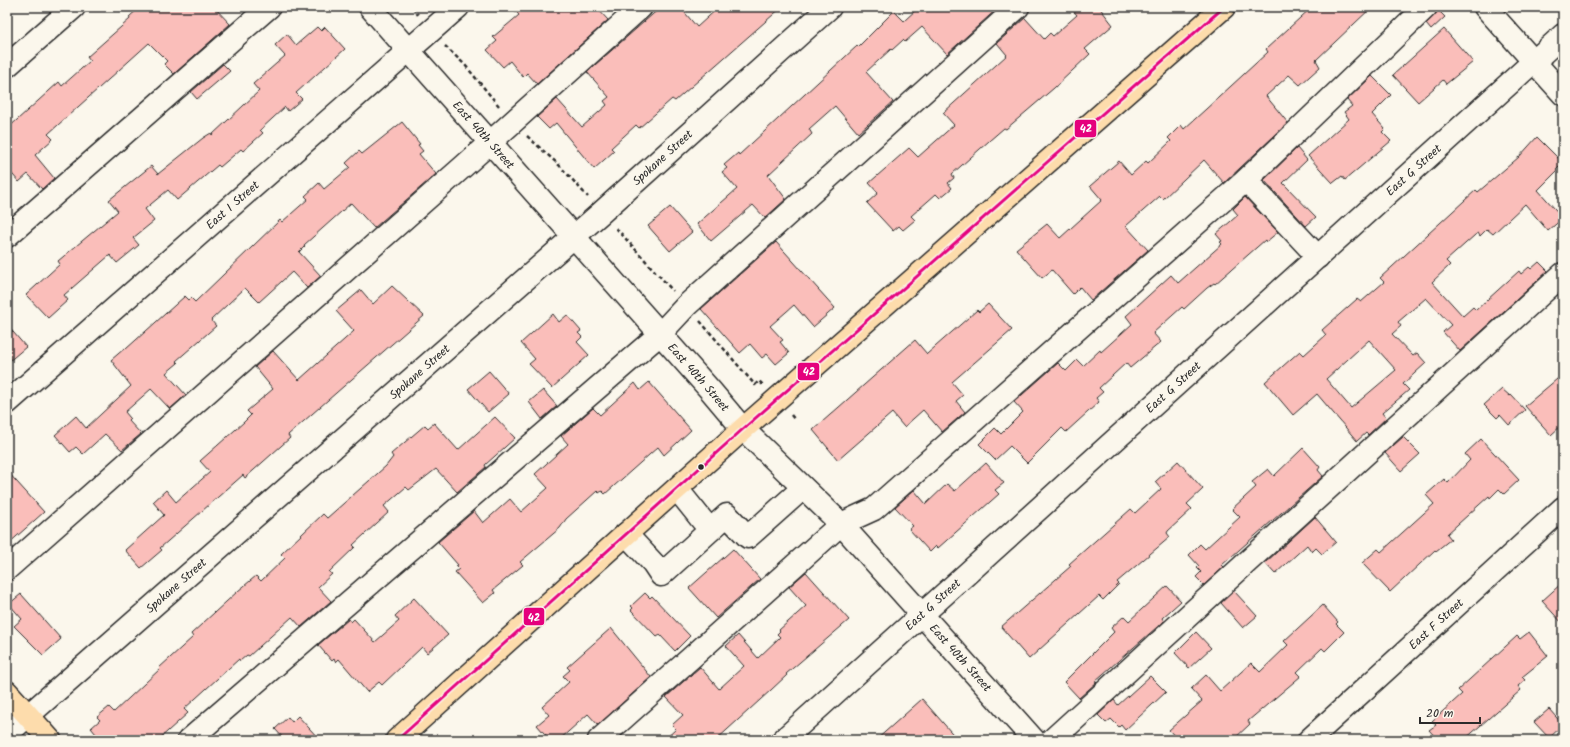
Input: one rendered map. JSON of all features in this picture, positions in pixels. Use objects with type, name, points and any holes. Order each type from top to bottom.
[{"type":"main road","points":[[397,740],[744,429],[1224,7]]},
{"type":"main road","points":[[7,692],[50,740]]},
{"type":"street","points":[[7,66],[74,7]]},
{"type":"street","points":[[7,236],[269,7]]},
{"type":"street","name":"East 40th Street","points":[[370,7],[744,429],[841,524],[1034,740]]},
{"type":"street","name":"East I Street","points":[[7,403],[458,7]]},
{"type":"street","points":[[7,568],[641,7]]},
{"type":"street","name":"Spokane Street","points":[[7,734],[574,236],[830,7]]},
{"type":"street","points":[[189,740],[660,334],[686,305],[1018,7]]},
{"type":"street","points":[[599,740],[841,524],[874,509],[1246,180],[1426,7]]},
{"type":"street","points":[[1485,7],[1563,94]]},
{"type":"street","name":"East G Street","points":[[783,740],[1563,35]]},
{"type":"street","points":[[1246,180],[1318,257]]},
{"type":"street","points":[[1052,740],[1563,274]]},
{"type":"street","points":[[626,534],[653,563],[661,575],[727,515],[748,537],[803,488]]},
{"type":"street","points":[[677,489],[710,530]]},
{"type":"street","name":"East F Street","points":[[1310,740],[1563,508]]},
{"type":"path","points":[[755,384],[759,381]]},
{"type":"building","points":[[140,7],[214,7],[230,24],[174,74],[164,64],[167,61],[149,43],[48,134],[53,139],[35,155],[54,178],[42,189],[28,174],[19,182],[7,168],[7,129],[59,82],[62,86],[90,61],[87,57],[130,19],[129,17]]},
{"type":"building","points":[[512,7],[596,7],[608,20],[537,84],[527,73],[523,77],[510,61],[503,67],[487,50],[497,41],[493,37],[519,15]]},
{"type":"building","points":[[661,7],[680,7],[697,27],[719,7],[782,7],[675,101],[672,99],[639,128],[636,125],[611,148],[614,151],[594,169],[556,123],[549,129],[537,117],[557,99],[582,127],[607,105],[604,101],[609,97],[587,72]]},
{"type":"building","points":[[919,7],[999,7],[947,54],[922,27],[905,42],[903,40],[892,50],[891,49],[866,72],[893,102],[858,133],[835,106],[809,129],[812,134],[768,175],[786,199],[765,218],[753,205],[711,241],[697,224],[737,189],[722,172],[727,168],[724,165],[738,153],[739,155],[857,46],[858,47],[894,11],[904,21]]},
{"type":"building","points":[[1070,7],[1099,7],[1113,25],[1085,49],[1090,54],[1054,88],[1006,129],[1004,128],[952,174],[954,178],[948,183],[952,188],[940,198],[936,194],[911,216],[915,220],[903,230],[899,226],[893,231],[867,203],[878,193],[869,183],[909,148],[918,157],[954,125],[943,113],[1007,55],[997,43],[1025,18],[1044,39],[1050,33],[1053,36],[1077,15]]},
{"type":"building","points":[[1312,7],[1372,7],[1316,60],[1320,67],[1300,85],[1289,75],[1266,96],[1288,123],[1224,183],[1204,160],[1163,199],[1160,196],[1126,226],[1148,250],[1091,300],[1080,287],[1073,294],[1052,270],[1042,278],[1016,249],[1047,224],[1060,238],[1102,200],[1090,186],[1119,161],[1131,175],[1146,161],[1148,163],[1171,141],[1168,138],[1181,125],[1184,129],[1268,52],[1266,49]]},
{"type":"building","points":[[1438,10],[1445,17],[1431,30],[1426,24]]},
{"type":"building","points":[[317,27],[321,31],[325,27],[345,49],[296,93],[302,99],[288,111],[285,107],[260,130],[263,133],[243,151],[241,149],[220,167],[218,165],[177,200],[168,190],[145,209],[154,221],[133,238],[139,245],[117,263],[110,255],[64,295],[68,300],[48,318],[26,295],[60,264],[58,261],[118,211],[109,200],[151,166],[158,174],[203,138],[211,133],[212,135],[259,91],[253,84],[285,56],[275,45],[287,34],[296,45]]},
{"type":"building","points":[[1444,29],[1473,62],[1446,84],[1443,80],[1418,102],[1393,75]]},
{"type":"building","points":[[223,64],[230,71],[197,99],[191,92]]},
{"type":"building","points":[[1372,76],[1391,95],[1372,114],[1385,129],[1382,132],[1391,141],[1345,180],[1342,176],[1333,183],[1308,156],[1349,119],[1344,112],[1352,106],[1347,100]]},
{"type":"building","points":[[402,122],[420,144],[418,145],[423,151],[419,154],[436,174],[374,228],[351,203],[304,245],[305,246],[299,252],[321,276],[307,288],[292,272],[259,302],[245,288],[211,320],[216,326],[176,361],[178,363],[166,373],[186,395],[170,409],[151,389],[125,412],[130,418],[128,420],[141,434],[122,450],[105,434],[83,454],[76,447],[70,452],[55,435],[76,416],[86,428],[131,386],[111,360],[125,348],[126,349],[185,296],[189,300],[191,298],[195,302],[280,220],[282,222],[308,199],[305,196],[319,183],[324,189],[350,167],[346,163],[359,151],[362,154]]},
{"type":"building","points":[[1537,137],[1563,163],[1538,190],[1563,218],[1548,231],[1525,204],[1493,234],[1487,229],[1480,236],[1478,233],[1475,235],[1446,261],[1450,265],[1432,282],[1463,316],[1473,307],[1476,310],[1519,271],[1521,274],[1529,267],[1531,269],[1539,262],[1548,271],[1460,351],[1443,332],[1451,325],[1426,298],[1398,322],[1401,326],[1392,334],[1413,356],[1417,353],[1426,363],[1403,384],[1409,390],[1382,413],[1386,418],[1368,435],[1366,433],[1357,441],[1317,394],[1293,415],[1265,382],[1300,351],[1304,355],[1326,335],[1322,330],[1357,299],[1361,302],[1384,282],[1380,278],[1476,190],[1478,192],[1519,157]],"holes":[[[1369,340],[1396,370],[1351,408],[1326,379]]]},
{"type":"building","points":[[1297,148],[1307,160],[1283,183],[1316,217],[1306,226],[1264,180]]},
{"type":"building","points":[[1245,197],[1278,232],[1266,242],[1265,240],[1184,309],[1182,307],[1153,333],[1161,342],[1130,368],[1126,363],[1099,388],[1103,392],[1096,398],[1099,402],[1066,432],[1062,428],[1027,463],[1010,446],[995,460],[979,444],[995,428],[1001,434],[1023,412],[1014,402],[1058,363],[1066,371],[1077,360],[1083,366],[1132,324],[1126,316],[1171,275],[1178,283],[1222,244],[1220,242],[1222,241],[1216,234],[1238,215],[1233,209]]},
{"type":"building","points":[[670,207],[692,232],[670,251],[648,226]]},
{"type":"building","points":[[776,242],[835,308],[813,327],[794,305],[770,326],[783,340],[780,342],[789,353],[776,364],[767,354],[762,358],[750,344],[740,353],[701,309]]},
{"type":"building","points":[[392,286],[424,316],[288,435],[290,438],[245,478],[243,475],[160,548],[162,550],[141,568],[125,550],[164,515],[153,502],[166,490],[176,502],[210,472],[200,461],[244,422],[251,415],[247,411],[273,389],[255,367],[273,351],[299,380],[354,331],[336,311],[361,290],[373,304]]},
{"type":"building","points":[[988,304],[1012,330],[952,382],[963,395],[956,401],[965,412],[942,432],[923,410],[904,427],[892,413],[838,460],[813,430],[915,340],[927,354],[977,310],[979,312]]},
{"type":"building","points":[[553,314],[559,322],[567,315],[581,331],[578,333],[582,337],[577,342],[589,355],[552,388],[529,364],[535,359],[521,343]]},
{"type":"building","points":[[7,325],[26,347],[7,363]]},
{"type":"building","points":[[489,371],[509,394],[488,412],[468,389]]},
{"type":"building","points":[[1563,374],[1563,424],[1551,435],[1525,406]]},
{"type":"building","points":[[649,382],[691,430],[664,455],[658,447],[605,494],[602,491],[599,493],[597,491],[566,519],[560,528],[520,562],[523,565],[493,590],[495,593],[483,603],[455,572],[459,569],[456,566],[458,565],[438,542],[474,511],[483,523],[510,499],[521,512],[548,488],[535,474],[568,444],[561,436],[593,408],[600,415],[635,383],[640,390]]},
{"type":"building","points":[[1502,389],[1510,396],[1511,395],[1525,410],[1509,425],[1500,415],[1497,418],[1484,405]]},
{"type":"building","points":[[543,390],[557,406],[542,419],[529,402]]},
{"type":"building","points":[[495,417],[515,438],[485,465],[486,467],[457,492],[436,469],[409,490],[406,487],[384,506],[389,512],[353,545],[355,547],[329,572],[332,574],[318,587],[331,601],[301,627],[292,617],[249,656],[247,655],[240,661],[239,659],[184,709],[188,713],[158,740],[101,740],[91,728],[100,720],[97,717],[109,707],[114,712],[193,637],[191,634],[238,591],[256,576],[261,581],[285,558],[281,554],[323,514],[327,518],[386,466],[393,457],[391,454],[425,425],[428,428],[434,423],[458,450]]},
{"type":"building","points":[[1403,437],[1420,454],[1401,471],[1385,453]]},
{"type":"building","points":[[1481,439],[1519,480],[1504,494],[1499,489],[1490,498],[1489,496],[1447,534],[1451,539],[1436,551],[1435,550],[1390,592],[1362,563],[1378,549],[1381,552],[1434,504],[1426,495],[1444,479],[1448,483],[1470,460],[1465,454]]},
{"type":"building","points":[[1303,448],[1320,467],[1318,470],[1323,476],[1222,565],[1224,567],[1204,585],[1196,577],[1201,572],[1197,568],[1199,566],[1189,555],[1200,544],[1205,549],[1240,517],[1232,509],[1256,487],[1252,482],[1268,469],[1274,476]]},
{"type":"building","points":[[1178,461],[1203,489],[1187,504],[1192,509],[1168,531],[1167,533],[1170,537],[1117,582],[1119,584],[1103,600],[1099,596],[1029,659],[1001,627],[1071,566],[1069,564],[1131,509],[1135,513],[1161,489],[1155,482]]},
{"type":"building","points":[[986,463],[1004,483],[995,490],[999,494],[938,548],[936,546],[930,552],[909,529],[913,526],[895,507],[914,490],[926,504],[947,484],[955,491]]},
{"type":"building","points":[[7,471],[44,512],[7,545]]},
{"type":"building","points":[[1315,517],[1336,542],[1322,554],[1316,548],[1312,552],[1307,545],[1275,574],[1265,563]]},
{"type":"building","points":[[733,549],[760,579],[716,618],[689,588]]},
{"type":"building","points":[[806,572],[849,620],[786,674],[787,675],[716,740],[664,740],[676,729],[672,725],[683,715],[666,697],[700,667],[719,689],[744,666],[726,646],[738,635],[758,658],[780,637],[777,634],[780,631],[779,630],[806,606],[789,587]]},
{"type":"building","points":[[1563,582],[1563,624],[1542,601]]},
{"type":"building","points":[[1167,586],[1181,601],[1162,618],[1164,621],[1095,681],[1097,682],[1079,698],[1064,682],[1114,632],[1111,628],[1124,616],[1129,621]]},
{"type":"building","points":[[1234,591],[1257,616],[1243,628],[1221,603]]},
{"type":"building","points":[[645,593],[650,598],[652,596],[690,636],[675,651],[660,635],[657,637],[631,610],[633,608],[631,606]]},
{"type":"building","points":[[21,594],[61,639],[43,655],[14,626],[22,619],[9,604]]},
{"type":"building","points":[[414,598],[448,635],[427,653],[422,647],[382,685],[379,682],[367,692],[339,659],[336,662],[334,659],[332,661],[318,645],[349,619],[351,622],[354,619],[375,642],[399,621],[395,616]]},
{"type":"building","points":[[1323,605],[1338,622],[1336,624],[1344,632],[1325,651],[1322,648],[1297,672],[1301,676],[1248,721],[1250,724],[1233,740],[1178,740],[1169,730],[1202,701],[1191,689],[1206,675],[1220,691],[1251,663],[1260,672],[1288,645],[1284,641]]},
{"type":"building","points":[[611,628],[651,677],[598,725],[588,714],[559,740],[550,740],[537,725],[549,715],[542,707],[569,682],[563,676],[570,670],[567,667]]},
{"type":"building","points":[[1196,632],[1211,648],[1189,668],[1175,653]]},
{"type":"building","points":[[1529,632],[1548,656],[1522,677],[1525,680],[1518,686],[1521,690],[1464,740],[1438,740],[1429,730],[1436,725],[1432,721],[1462,694],[1458,690],[1517,636],[1520,639]]},
{"type":"building","points":[[1150,676],[1166,692],[1125,730],[1121,725],[1119,727],[1111,719],[1106,723],[1098,715],[1114,700],[1118,705]]},
{"type":"building","points":[[922,699],[958,740],[876,740],[903,716]]},
{"type":"building","points":[[1549,709],[1563,725],[1549,738],[1534,722]]},
{"type":"building","points":[[298,716],[320,740],[285,740],[275,729],[288,717],[292,722]]},
{"type":"transit line","name":"42","points":[[397,740],[743,429],[1224,7]]}]
